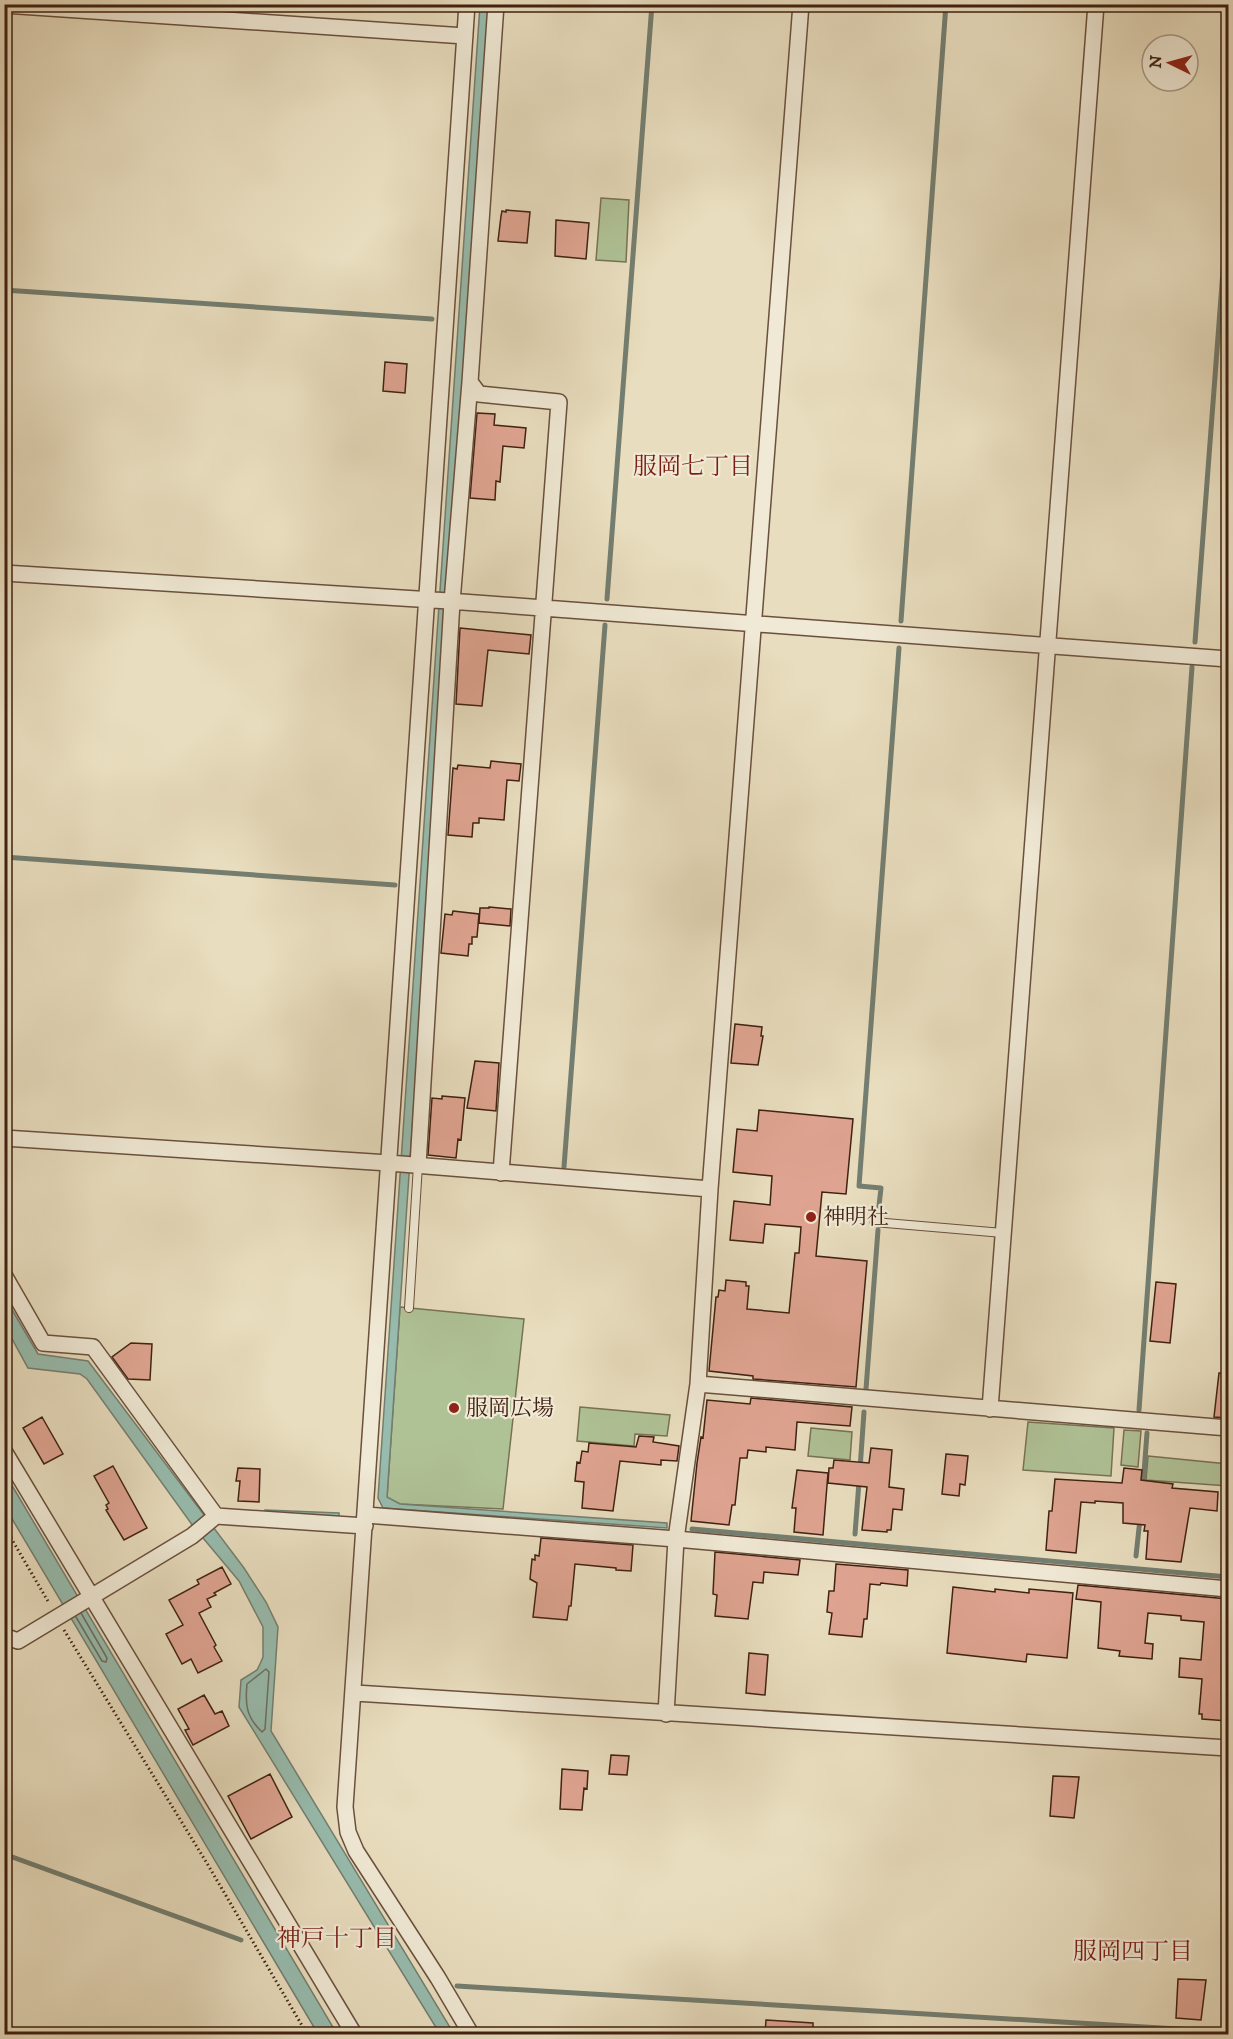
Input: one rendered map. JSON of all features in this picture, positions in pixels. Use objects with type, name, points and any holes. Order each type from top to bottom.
[{"type":"street","points":[[467,4],[355,1693],[345,1807],[348,1832],[356,1851],[438,1978],[471,2034]]},
{"type":"street","points":[[418,1166],[451,602],[470,382],[496,4]]},
{"type":"street","points":[[666,1714],[676,1539],[698,1384],[710,1189],[801,4]]},
{"type":"street","points":[[990,1409],[1096,4]]},
{"type":"street","points":[[4,6],[465,36]]},
{"type":"street","points":[[470,382],[479,394],[559,402],[501,1173]]},
{"type":"street","points":[[4,573],[544,608],[1228,659]]},
{"type":"street","points":[[4,1138],[389,1163],[710,1189]]},
{"type":"street","points":[[4,1275],[43,1343],[93,1347],[214,1518]]},
{"type":"street","points":[[698,1384],[1228,1428]]},
{"type":"street","points":[[4,1451],[89,1600],[354,2034]]},
{"type":"street","points":[[4,1636],[18,1641],[89,1600],[214,1518],[366,1521],[676,1539],[1228,1589]]},
{"type":"street","points":[[355,1693],[1228,1748]]},
{"type":"lane","points":[[408,1308],[418,1166]]},
{"type":"lane","points":[[874,1222],[1003,1233]]},
{"type":"path","points":[[4,1526],[307,2034]]},
{"type":"shaded area","points":[[601,198],[629,200],[626,262],[596,260]]},
{"type":"shaded area","name":"服岡広場","points":[[400,1307],[524,1319],[503,1509],[400,1504],[387,1498]]},
{"type":"shaded area","points":[[580,1407],[670,1415],[667,1436],[635,1434],[634,1446],[577,1441]]},
{"type":"shaded area","points":[[1028,1422],[1114,1428],[1111,1476],[1023,1470]]},
{"type":"shaded area","points":[[811,1428],[852,1432],[850,1460],[808,1456]]},
{"type":"shaded area","points":[[1124,1430],[1141,1431],[1138,1467],[1121,1465]]},
{"type":"shaded area","points":[[1148,1456],[1228,1464],[1228,1486],[1146,1480]]},
{"type":"water","points":[[480,5],[489,5],[387,1497],[400,1504],[667,1523],[667,1528],[383,1508],[378,1498]]},
{"type":"water","points":[[4,1296],[38,1354],[88,1361],[244,1568],[266,1602],[278,1627],[271,1731],[454,2034],[440,2034],[239,1707],[241,1680],[257,1670],[263,1657],[263,1627],[239,1581],[193,1526],[87,1379],[80,1374],[28,1368],[5,1326]]},
{"type":"water","points":[[4,1472],[337,2034],[318,2034],[5,1507]]},
{"type":"water","points":[[265,1510],[339,1513],[339,1517],[265,1513]]},
{"type":"building","points":[[506,210],[530,212],[527,243],[498,241],[502,211],[506,212]]},
{"type":"building","points":[[556,220],[589,223],[586,259],[555,256]]},
{"type":"building","points":[[385,362],[407,364],[405,393],[383,391]]},
{"type":"building","points":[[477,413],[495,414],[494,425],[526,428],[524,448],[503,446],[500,482],[496,481],[495,500],[470,498]]},
{"type":"building","points":[[460,628],[531,635],[529,654],[488,650],[482,706],[456,704]]},
{"type":"building","points":[[491,761],[521,764],[519,781],[507,780],[504,820],[479,818],[479,823],[473,823],[472,837],[448,835],[453,768],[457,769],[458,765],[490,768]]},
{"type":"building","points":[[480,908],[511,909],[510,926],[479,923]]},
{"type":"building","points":[[453,911],[479,914],[477,937],[472,937],[468,956],[441,953],[445,914],[452,915]]},
{"type":"building","points":[[735,1024],[762,1027],[761,1036],[763,1036],[758,1065],[731,1063]]},
{"type":"building","points":[[475,1061],[499,1063],[496,1111],[467,1108]]},
{"type":"building","points":[[442,1096],[465,1098],[461,1140],[458,1139],[456,1158],[428,1155],[432,1098],[442,1099]]},
{"type":"building","points":[[759,1110],[853,1119],[846,1194],[822,1192],[816,1256],[867,1261],[856,1387],[753,1379],[753,1376],[709,1371],[716,1297],[718,1297],[719,1290],[725,1291],[726,1280],[746,1282],[746,1286],[749,1286],[747,1309],[789,1313],[795,1253],[799,1253],[801,1227],[765,1224],[763,1243],[730,1240],[734,1201],[770,1205],[772,1176],[733,1172],[737,1129],[757,1131]]},
{"type":"building","points":[[1156,1282],[1176,1284],[1170,1343],[1150,1341]]},
{"type":"building","points":[[131,1343],[152,1344],[150,1380],[128,1379],[112,1357]]},
{"type":"building","points":[[1219,1373],[1228,1373],[1228,1418],[1214,1417]]},
{"type":"building","points":[[751,1398],[852,1407],[850,1426],[797,1422],[795,1450],[766,1447],[766,1452],[748,1450],[747,1458],[740,1458],[735,1505],[732,1505],[729,1525],[691,1521],[707,1400],[750,1404]]},
{"type":"building","points":[[42,1417],[63,1454],[44,1464],[23,1428]]},
{"type":"building","points":[[639,1436],[654,1437],[653,1442],[679,1446],[677,1461],[661,1460],[661,1465],[620,1461],[613,1511],[582,1508],[584,1482],[575,1481],[577,1462],[580,1463],[582,1451],[588,1452],[589,1443],[636,1447]]},
{"type":"building","points":[[871,1448],[892,1450],[889,1487],[904,1489],[902,1510],[893,1509],[891,1530],[887,1532],[862,1530],[867,1487],[828,1483],[829,1468],[833,1468],[834,1460],[869,1463]]},
{"type":"building","points":[[946,1454],[968,1456],[965,1485],[960,1484],[959,1496],[942,1494]]},
{"type":"building","points":[[113,1466],[147,1528],[124,1540],[106,1510],[108,1509],[106,1505],[109,1503],[94,1476]]},
{"type":"building","points":[[238,1468],[260,1469],[259,1502],[238,1501],[240,1481],[236,1481]]},
{"type":"building","points":[[1124,1468],[1142,1470],[1141,1480],[1173,1484],[1172,1488],[1218,1492],[1217,1511],[1190,1508],[1181,1562],[1146,1559],[1148,1531],[1144,1531],[1145,1525],[1123,1523],[1123,1503],[1081,1502],[1076,1553],[1046,1550],[1049,1511],[1052,1511],[1055,1479],[1122,1483]]},
{"type":"building","points":[[797,1470],[828,1473],[823,1535],[794,1532],[796,1508],[792,1508]]},
{"type":"building","points":[[541,1538],[633,1545],[631,1571],[575,1564],[571,1606],[569,1606],[567,1620],[533,1617],[537,1583],[530,1579],[532,1559],[535,1560],[535,1555],[539,1556]]},
{"type":"building","points":[[715,1552],[800,1560],[798,1575],[764,1572],[763,1583],[753,1582],[748,1619],[715,1616],[717,1595],[713,1594]]},
{"type":"building","points":[[836,1564],[908,1570],[907,1586],[870,1584],[867,1619],[864,1619],[862,1637],[829,1634],[832,1613],[827,1612],[829,1591],[834,1591]]},
{"type":"building","points":[[222,1567],[231,1584],[207,1599],[211,1607],[199,1613],[222,1661],[198,1673],[191,1659],[182,1664],[166,1634],[183,1625],[169,1600],[199,1584],[197,1580]]},
{"type":"building","points":[[1078,1585],[1228,1599],[1228,1721],[1202,1719],[1202,1714],[1199,1714],[1202,1679],[1179,1677],[1180,1658],[1201,1660],[1204,1622],[1181,1620],[1181,1616],[1148,1613],[1145,1643],[1153,1644],[1152,1659],[1119,1656],[1120,1651],[1098,1648],[1101,1602],[1076,1599]]},
{"type":"building","points":[[953,1587],[995,1592],[995,1589],[1029,1593],[1029,1589],[1073,1593],[1067,1658],[1027,1654],[1026,1662],[947,1653]]},
{"type":"building","points":[[749,1653],[768,1655],[765,1695],[746,1693]]},
{"type":"building","points":[[204,1695],[215,1714],[222,1711],[229,1726],[193,1745],[185,1730],[189,1729],[178,1709]]},
{"type":"building","points":[[611,1755],[629,1756],[627,1775],[609,1774]]},
{"type":"building","points":[[562,1769],[588,1771],[582,1810],[560,1809]]},
{"type":"building","points":[[270,1774],[292,1817],[251,1839],[228,1796]]},
{"type":"building","points":[[1053,1776],[1079,1777],[1074,1818],[1050,1816]]},
{"type":"building","points":[[1178,1979],[1206,1980],[1201,2020],[1176,2018]]},
{"type":"building","points":[[766,2020],[813,2023],[813,2034],[765,2034]]},
{"type":"waterway","points":[[607,599],[652,4]]},
{"type":"waterway","points":[[901,621],[946,4]]},
{"type":"waterway","points":[[1195,642],[1228,204]]},
{"type":"waterway","points":[[4,290],[432,319]]},
{"type":"waterway","points":[[564,1167],[605,625]]},
{"type":"waterway","points":[[878,1215],[881,1188],[859,1186],[899,648]]},
{"type":"waterway","points":[[1139,1410],[1192,667]]},
{"type":"waterway","points":[[4,857],[395,885]]},
{"type":"waterway","points":[[866,1389],[878,1230]]},
{"type":"waterway","points":[[860,1469],[864,1412]]},
{"type":"waterway","points":[[1143,1486],[1147,1433]]},
{"type":"waterway","points":[[855,1534],[859,1482]]},
{"type":"waterway","points":[[1136,1556],[1140,1519]]},
{"type":"waterway","points":[[692,1529],[1228,1577]]},
{"type":"waterway","points":[[4,1854],[241,1940]]},
{"type":"waterway","points":[[457,1986],[1228,2032]]},
{"type":"place","name":"神明社","points":[[811,1217]]},
{"type":"place","name":"服岡広場","points":[[454,1408]]},
{"type":"district","name":"服岡七丁目","points":[[693,467]]},
{"type":"district","name":"神戸十丁目","points":[[337,1939]]},
{"type":"district","name":"服岡四丁目","points":[[1133,1952]]}]
